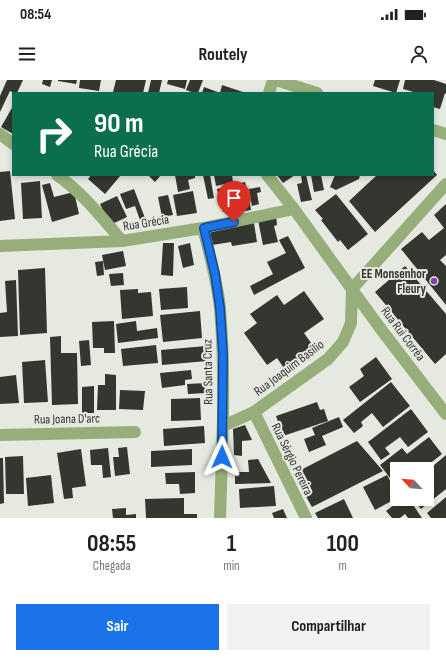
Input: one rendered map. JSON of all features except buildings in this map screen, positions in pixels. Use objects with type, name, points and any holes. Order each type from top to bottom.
[{"type":"street","points":[[269,92],[273,80]]},
{"type":"street","points":[[276,80],[314,92]]},
{"type":"street","points":[[434,130],[446,134]]},
{"type":"street","points":[[0,134],[12,143]]},
{"type":"street","points":[[58,176],[66,181],[90,204],[122,241]]},
{"type":"street","name":"Rua Rui Corrêa","points":[[268,176],[294,209],[380,328],[446,414]]},
{"type":"street","points":[[352,289],[446,184]]},
{"type":"street","name":"Rua Grécia","points":[[0,246],[122,241],[204,228],[294,209]]},
{"type":"street","name":"Rua Santa Cruz","points":[[204,228],[215,274],[220,308],[223,354],[223,426],[220,518]]},
{"type":"street","name":"Rua Joaquim Basílio","points":[[223,426],[254,412],[328,359],[343,342],[351,323],[352,289]]},
{"type":"street","name":"Rua Sérgio Pereira","points":[[254,412],[306,518]]},
{"type":"street","name":"Rua Joana D'arc","points":[[0,435],[135,432]]},
{"type":"place","name":"EE Monsenhor Fleury","points":[[434,281]]},
{"type":"route","points":[[222,457],[223,354],[220,308],[215,274],[204,228],[234,222]]}]
